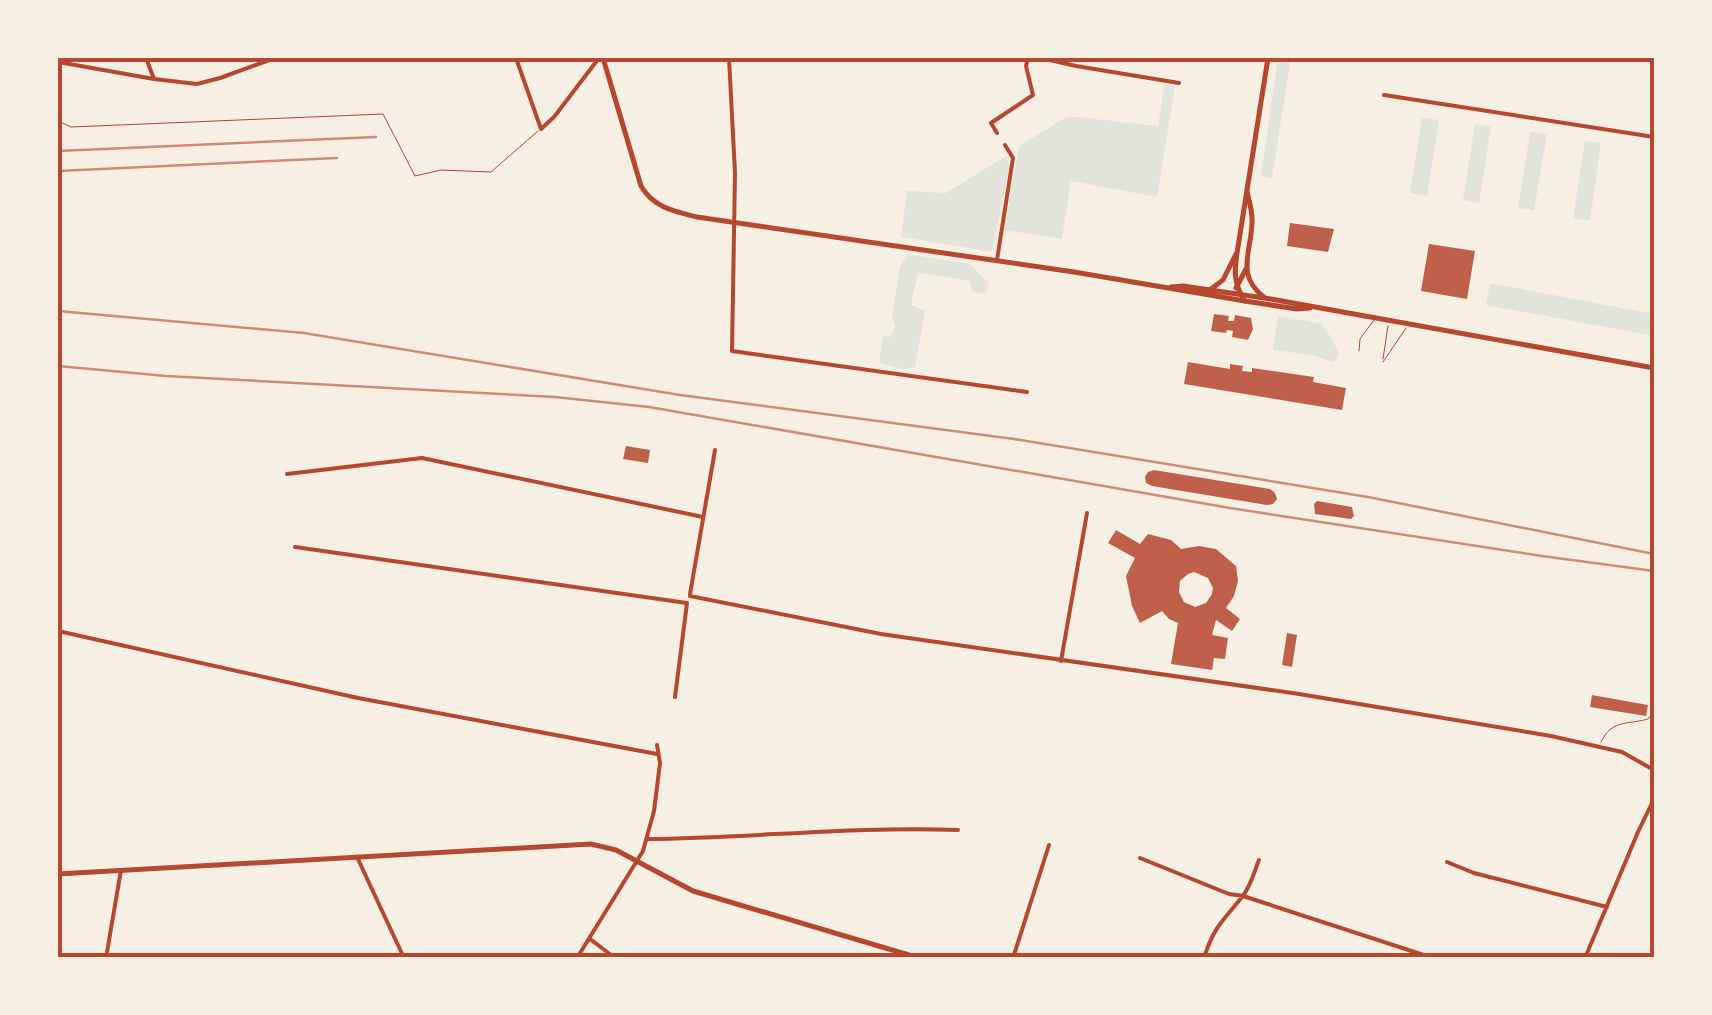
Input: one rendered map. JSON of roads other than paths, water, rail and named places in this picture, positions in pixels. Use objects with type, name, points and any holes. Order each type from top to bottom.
[{"type":"main road","points":[[601,58],[642,186],[647,195],[665,208],[698,217],[997,260],[1246,302],[1297,309],[1314,307]]},
{"type":"main road","points":[[1246,302],[1238,291],[1234,270],[1268,58]]},
{"type":"main road","points":[[1238,291],[1246,269],[1253,219],[1246,191]]},
{"type":"main road","points":[[1208,290],[1222,280],[1237,253]]},
{"type":"main road","points":[[1246,269],[1252,285],[1264,298]]},
{"type":"main road","points":[[1168,287],[1230,293]]},
{"type":"main road","points":[[1214,297],[1238,291],[1654,368]]},
{"type":"main road","points":[[58,874],[582,843],[611,848],[693,890],[919,958]]},
{"type":"street","points":[[146,58],[154,79]]},
{"type":"street","points":[[58,62],[197,84],[275,58]]},
{"type":"street","points":[[516,58],[541,129],[601,58]]},
{"type":"street","points":[[729,58],[736,173],[732,351],[1027,392]]},
{"type":"street","points":[[997,133],[991,123],[1033,94],[1026,66],[1028,58]]},
{"type":"street","points":[[1041,58],[1179,83]]},
{"type":"street","points":[[1384,95],[1654,137]]},
{"type":"street","points":[[997,260],[1013,158],[1005,145]]},
{"type":"street","points":[[675,698],[687,603],[715,450]]},
{"type":"street","points":[[286,474],[422,458],[703,517]]},
{"type":"street","points":[[1060,660],[1087,513]]},
{"type":"street","points":[[294,547],[687,603]]},
{"type":"street","points":[[690,596],[881,634],[1347,701],[1600,745],[1638,758],[1654,770]]},
{"type":"street","points":[[58,631],[376,702],[658,754]]},
{"type":"street","points":[[577,958],[648,839],[660,763],[657,745]]},
{"type":"street","points":[[1584,958],[1654,799]]},
{"type":"street","points":[[648,839],[893,828],[958,830]]},
{"type":"street","points":[[1013,958],[1049,845]]},
{"type":"street","points":[[357,858],[404,958]]},
{"type":"street","points":[[1140,858],[1228,894],[1433,958]]},
{"type":"street","points":[[1204,958],[1210,938],[1243,896],[1259,860]]},
{"type":"street","points":[[1447,862],[1474,873],[1607,906]]},
{"type":"street","points":[[106,958],[121,870]]},
{"type":"street","points":[[589,939],[614,958]]},
{"type":"lane","points":[[58,121],[71,127],[383,114],[414,176],[441,170],[491,172],[541,129]]},
{"type":"lane","points":[[1359,351],[1360,339],[1376,318]]},
{"type":"lane","points":[[1389,320],[1382,362],[1409,324]]},
{"type":"lane","points":[[1600,745],[1616,724],[1648,719],[1654,710]]},
{"type":"railway","points":[[58,151],[376,137]]},
{"type":"railway","points":[[58,171],[337,158]]},
{"type":"railway","points":[[58,311],[304,333],[680,395],[1014,439],[1368,497],[1654,554]]},
{"type":"railway","points":[[58,366],[166,376],[555,397],[649,407],[1230,508],[1654,571]]}]
